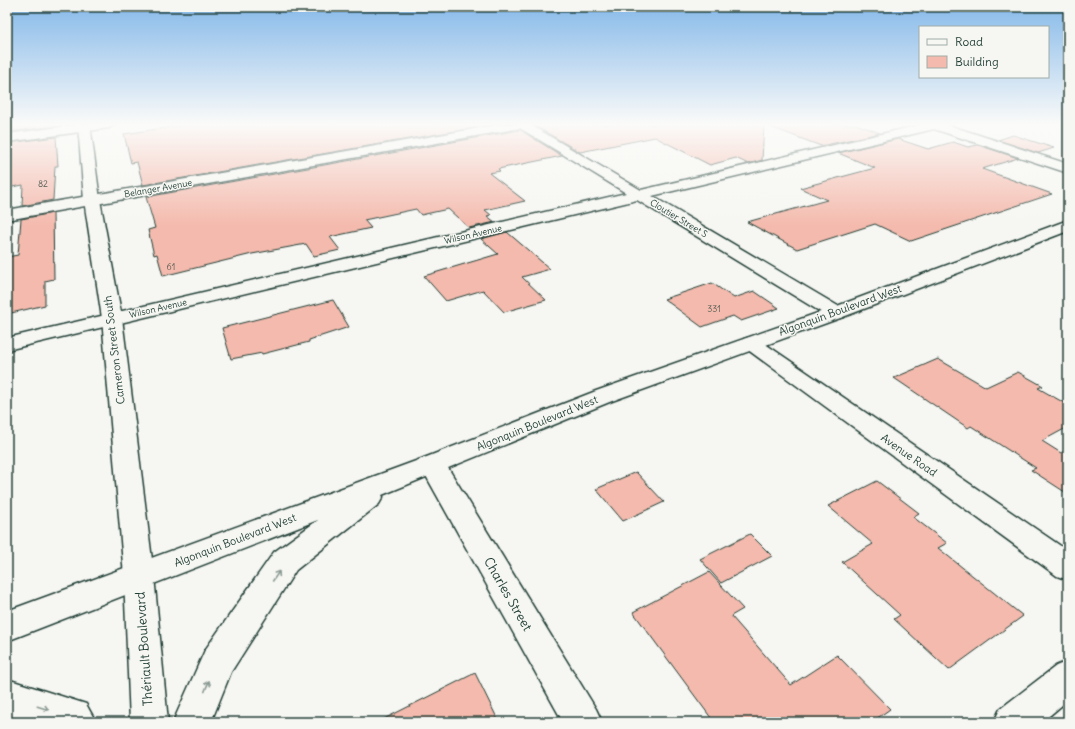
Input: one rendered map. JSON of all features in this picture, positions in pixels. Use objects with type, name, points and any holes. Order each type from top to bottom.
[{"type":"street","name":"Cameron Street South","points":[[87,158],[92,200],[112,318],[139,576]]},
{"type":"street","name":"Belanger Avenue","points":[[7,215],[330,158]]},
{"type":"street","name":"Cloutier Street S","points":[[579,158],[836,313]]},
{"type":"street","name":"Wilson Avenue","points":[[7,344],[794,158]]},
{"type":"street","points":[[1036,158],[1068,169]]},
{"type":"street","name":"Algonquin Boulevard West","points":[[7,626],[387,483],[604,396],[836,313],[1068,225]]},
{"type":"street","name":"Avenue Road","points":[[751,343],[1068,567]]},
{"type":"street","name":"Charles Street","points":[[433,465],[583,722]]},
{"type":"street","points":[[192,722],[217,662],[286,561],[387,483]]},
{"type":"street","name":"Thériault Boulevard","points":[[139,576],[149,722]]},
{"type":"street","points":[[1013,722],[1068,678]]},
{"type":"street","points":[[7,697],[73,717],[77,722]]},
{"type":"building","points":[[7,158],[57,158],[58,166],[55,166],[53,200],[22,206],[23,185],[7,188]]},
{"type":"building","points":[[130,158],[299,158],[143,185],[137,162],[131,163]]},
{"type":"building","points":[[364,158],[552,158],[498,169],[500,171],[489,173],[525,201],[485,210],[491,215],[487,216],[495,222],[469,228],[448,209],[421,215],[416,209],[364,220],[371,228],[330,237],[340,250],[314,256],[306,244],[252,254],[163,276],[157,254],[154,255],[148,230],[155,228],[146,197]]},
{"type":"building","points":[[696,158],[736,158],[710,165]]},
{"type":"building","points":[[736,158],[762,158],[762,160],[748,164]]},
{"type":"building","points":[[850,158],[1018,158],[982,169],[1052,194],[911,241],[875,224],[797,249],[747,222],[827,200],[800,188],[875,168]]},
{"type":"building","points":[[53,213],[54,279],[45,281],[45,305],[7,314],[7,257],[18,255],[21,219]]},
{"type":"building","points":[[507,232],[550,269],[522,277],[546,300],[504,312],[483,290],[446,301],[424,276],[498,254],[481,239]]},
{"type":"building","points":[[712,283],[734,298],[754,291],[779,308],[741,321],[733,316],[702,327],[664,299]]},
{"type":"building","points":[[333,300],[349,327],[309,340],[309,342],[262,354],[231,359],[222,328]]},
{"type":"building","points":[[938,359],[986,387],[1018,372],[1043,386],[1038,388],[1068,405],[1068,427],[1042,441],[1061,453],[1068,449],[1068,494],[1031,470],[1036,468],[971,426],[968,428],[894,378]]},
{"type":"building","points":[[636,472],[664,502],[623,521],[596,489]]},
{"type":"building","points":[[877,481],[919,513],[913,517],[947,543],[938,548],[1023,616],[949,670],[894,619],[900,615],[842,562],[873,544],[828,506]]},
{"type":"building","points":[[750,534],[772,556],[721,583],[700,559]]},
{"type":"building","points":[[709,572],[743,609],[731,616],[791,685],[837,655],[890,709],[872,722],[714,722],[633,612]]},
{"type":"building","points":[[475,673],[499,722],[378,722]]}]
